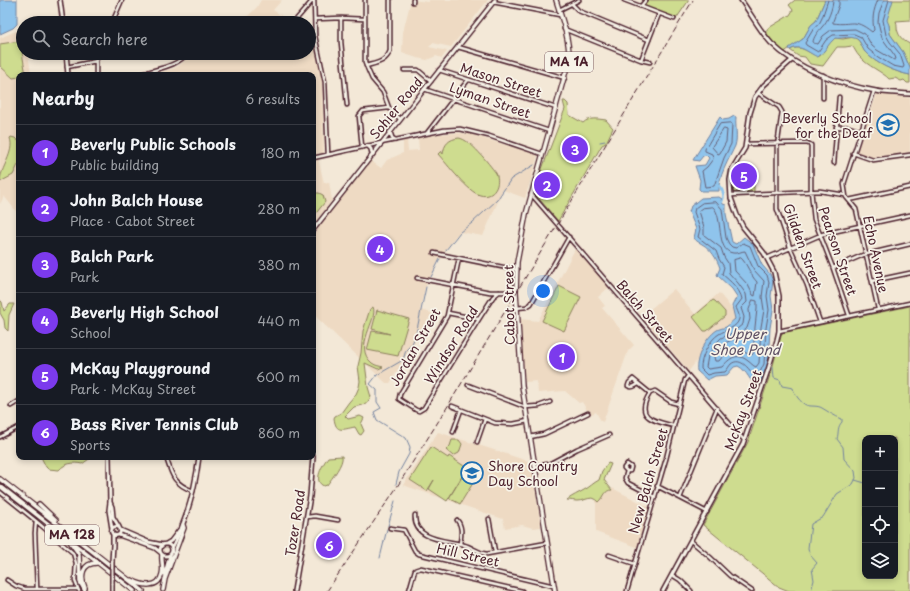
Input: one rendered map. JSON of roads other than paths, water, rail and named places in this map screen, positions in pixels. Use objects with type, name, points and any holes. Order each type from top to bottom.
[{"type":"highway","name":"Cabot Street","points":[[555,591],[525,407],[516,308],[516,270],[523,228],[531,194],[565,78],[569,58],[564,29],[556,0]]},
{"type":"highway","name":"MA 128","points":[[0,480],[143,591]]},
{"type":"highway","name":"MA 128","points":[[0,486],[134,591]]},
{"type":"highway","points":[[39,504],[90,550]]},
{"type":"highway","points":[[163,590],[184,528],[183,525]]},
{"type":"highway","points":[[68,539],[79,554],[80,582],[86,591]]},
{"type":"highway","points":[[115,569],[140,584],[153,584],[160,580],[162,574],[161,554]]},
{"type":"highway","points":[[163,590],[163,581],[170,556]]},
{"type":"highway","points":[[86,591],[82,579],[84,570],[89,564],[98,563]]},
{"type":"main road","points":[[60,0],[61,16]]},
{"type":"main road","points":[[741,0],[767,38],[779,50],[806,68],[874,91],[910,94]]},
{"type":"main road","name":"Sohier Road","points":[[316,226],[494,1]]},
{"type":"main road","points":[[66,60],[68,72]]},
{"type":"main road","name":"McKay Street","points":[[663,591],[707,512],[744,440],[772,358],[779,330],[779,296],[774,272],[767,258],[742,224],[735,210],[731,195],[731,174],[746,144],[750,113],[758,93],[771,77],[792,60]]},
{"type":"main road","points":[[390,132],[392,138],[395,140]]},
{"type":"main road","points":[[368,146],[371,149],[372,154]]},
{"type":"main road","points":[[109,460],[109,510],[113,545],[112,591]]},
{"type":"main road","points":[[112,534],[155,548],[161,554],[167,557],[170,556],[172,554],[172,548],[183,525],[193,492],[198,460]]},
{"type":"main road","name":"Tozer Road","points":[[294,591],[307,518],[313,460]]},
{"type":"main road","points":[[110,502],[114,517],[121,533],[118,535],[113,545]]},
{"type":"main road","points":[[161,554],[160,550],[164,544],[171,541],[183,525]]},
{"type":"main road","points":[[112,529],[114,527],[120,528],[138,538],[153,543],[171,546],[172,548]]},
{"type":"street","points":[[115,16],[122,0]]},
{"type":"street","points":[[313,0],[315,16]]},
{"type":"street","points":[[299,16],[313,0]]},
{"type":"street","points":[[365,0],[365,63],[372,79],[383,92],[389,108],[400,119]]},
{"type":"street","points":[[366,66],[386,59],[390,51],[390,0]]},
{"type":"street","points":[[559,10],[578,0]]},
{"type":"street","points":[[624,0],[674,20]]},
{"type":"street","points":[[640,6],[646,0]]},
{"type":"street","points":[[494,1],[560,15]]},
{"type":"street","points":[[572,4],[579,11],[649,40]]},
{"type":"street","points":[[641,60],[659,14]]},
{"type":"street","points":[[341,18],[341,42],[347,105]]},
{"type":"street","points":[[316,19],[364,19]]},
{"type":"street","points":[[564,29],[641,60],[650,62]]},
{"type":"street","points":[[316,41],[325,82],[328,154]]},
{"type":"street","points":[[458,47],[565,78]]},
{"type":"street","points":[[150,72],[178,63],[181,60]]},
{"type":"street","points":[[67,67],[96,61],[96,72]]},
{"type":"street","points":[[404,70],[418,70],[431,81]]},
{"type":"street","name":"Mason Street","points":[[440,70],[556,108]]},
{"type":"street","points":[[823,75],[823,98]]},
{"type":"street","points":[[427,133],[468,80]]},
{"type":"street","name":"Lyman Street","points":[[424,89],[549,131]]},
{"type":"street","points":[[731,195],[829,192],[845,195],[844,184],[874,91]]},
{"type":"street","name":"Glidden Street","points":[[758,93],[781,110],[782,115],[777,144],[777,209],[820,322]]},
{"type":"street","points":[[834,163],[839,97]]},
{"type":"street","points":[[362,147],[360,114],[363,111],[389,108]]},
{"type":"street","points":[[836,127],[849,127],[861,131]]},
{"type":"street","points":[[316,157],[427,133],[454,129],[465,129],[542,154]]},
{"type":"street","points":[[746,144],[777,144]]},
{"type":"street","name":"Pearson Street","points":[[777,144],[811,145],[812,211],[849,315]]},
{"type":"street","points":[[853,153],[873,160],[910,155]]},
{"type":"street","points":[[849,200],[910,187]]},
{"type":"street","name":"Balch Street","points":[[531,194],[744,440]]},
{"type":"street","name":"Echo Avenue","points":[[845,195],[856,209],[878,309]]},
{"type":"street","points":[[767,258],[820,236],[910,215]]},
{"type":"street","points":[[516,308],[526,307],[531,304],[569,238]]},
{"type":"street","points":[[833,268],[866,254],[910,244]]},
{"type":"street","points":[[434,253],[516,270]]},
{"type":"street","name":"Jordan Street","points":[[422,410],[416,410],[399,398],[448,313],[459,258]]},
{"type":"street","points":[[872,281],[910,273]]},
{"type":"street","points":[[417,278],[483,291],[516,292]]},
{"type":"street","name":"Windsor Road","points":[[422,410],[478,319],[493,297],[499,292]]},
{"type":"street","points":[[779,330],[910,303]]},
{"type":"street","points":[[448,313],[478,319]]},
{"type":"street","name":"New Balch Street","points":[[626,591],[655,497],[679,404],[688,376]]},
{"type":"street","points":[[639,384],[650,393],[655,392],[671,402],[679,404]]},
{"type":"street","points":[[468,385],[525,407],[539,406],[550,402]]},
{"type":"street","points":[[650,393],[645,405],[645,415],[655,421],[674,426]]},
{"type":"street","points":[[10,406],[16,403]]},
{"type":"street","points":[[452,406],[485,419],[503,424],[528,421]]},
{"type":"street","points":[[680,498],[717,408]]},
{"type":"street","points":[[453,432],[461,410]]},
{"type":"street","points":[[530,437],[544,434],[588,413]]},
{"type":"street","points":[[477,442],[485,419]]},
{"type":"street","points":[[0,437],[16,429]]},
{"type":"street","points":[[535,466],[549,464],[608,435]]},
{"type":"street","points":[[167,460],[174,479],[183,487],[193,492]]},
{"type":"street","points":[[627,471],[625,478],[628,483],[655,497]]},
{"type":"street","points":[[657,486],[707,512]]},
{"type":"street","points":[[0,492],[73,553],[76,563],[75,581],[78,590],[21,588],[7,580]]},
{"type":"street","points":[[415,515],[415,520],[420,530],[425,534],[442,541],[466,545],[481,554],[547,543]]},
{"type":"street","points":[[307,518],[315,516],[338,520]]},
{"type":"street","points":[[489,519],[495,552]]},
{"type":"street","points":[[457,520],[460,523],[460,544]]},
{"type":"street","points":[[36,521],[37,589]]},
{"type":"street","name":"Hill Street","points":[[390,528],[404,530],[415,551],[419,554],[554,586]]},
{"type":"street","points":[[691,540],[730,576],[752,591]]},
{"type":"street","points":[[609,555],[635,564]]},
{"type":"street","points":[[409,591],[415,570],[421,568],[522,591]]},
{"type":"street","points":[[672,575],[680,580],[691,591]]},
{"type":"water","points":[[0,0],[17,0],[16,25],[0,34]]},
{"type":"water","points":[[825,0],[893,0],[887,20],[890,34],[903,52],[910,68],[910,75],[892,70],[880,64],[865,52],[858,40],[854,38],[835,38],[818,57],[801,48],[794,48],[790,50],[789,48],[803,39],[811,25],[816,21]]},
{"type":"water","points":[[734,116],[736,117],[736,143],[722,174],[719,191],[701,191],[699,189],[700,180],[695,166],[705,165],[709,158],[706,155],[699,161],[693,160],[720,117],[723,120]]},
{"type":"water","name":"Upper Shoe Pond","points":[[719,197],[722,199],[723,204],[726,205],[726,214],[732,242],[736,244],[744,237],[753,244],[762,265],[770,274],[773,281],[771,296],[773,310],[770,328],[768,365],[759,384],[757,385],[754,384],[738,366],[734,367],[727,375],[715,376],[707,380],[697,371],[698,360],[705,343],[713,333],[726,327],[735,319],[732,306],[738,298],[732,289],[717,275],[720,268],[713,254],[694,238],[696,229],[689,212],[691,206],[701,198]]},
{"type":"waterway","points":[[600,142],[605,141]]},
{"type":"waterway","points":[[446,250],[460,232],[497,200],[511,179],[534,165]]},
{"type":"waterway","points":[[719,186],[724,194],[722,202]]},
{"type":"waterway","points":[[431,277],[440,259]]},
{"type":"waterway","points":[[396,484],[399,472],[409,454],[410,447],[406,438],[377,420],[374,412],[381,408],[377,402],[377,390],[370,384],[377,375],[403,360],[406,350],[412,344],[416,334],[426,287]]},
{"type":"waterway","points":[[773,367],[774,378],[780,380],[782,386],[793,388],[796,395],[804,404],[808,406],[820,407],[842,419],[837,439],[843,447],[844,459],[855,471],[856,478],[853,484],[837,494],[823,517],[811,524],[808,548],[809,552]]},
{"type":"waterway","points":[[855,480],[862,482]]},
{"type":"waterway","points":[[388,526],[395,501]]},
{"type":"waterway","points":[[380,558],[387,529]]},
{"type":"waterway","points":[[810,555],[817,563],[812,569],[814,580],[811,591]]},
{"type":"railway","points":[[327,591],[395,490],[443,414],[693,0]]},
{"type":"place","name":"Beverly School for the Deaf","points":[[888,125]]},
{"type":"place","name":"Balch Park","points":[[575,149]]},
{"type":"place","name":"McKay Playground","points":[[744,176]]},
{"type":"place","name":"John Balch House","points":[[547,185]]},
{"type":"place","name":"Beverly High School","points":[[380,249]]},
{"type":"place","name":"Beverly Public Schools","points":[[562,357]]},
{"type":"place","name":"Shore Country Day School","points":[[472,473]]},
{"type":"place","name":"Bass River Tennis Club","points":[[329,545]]}]
